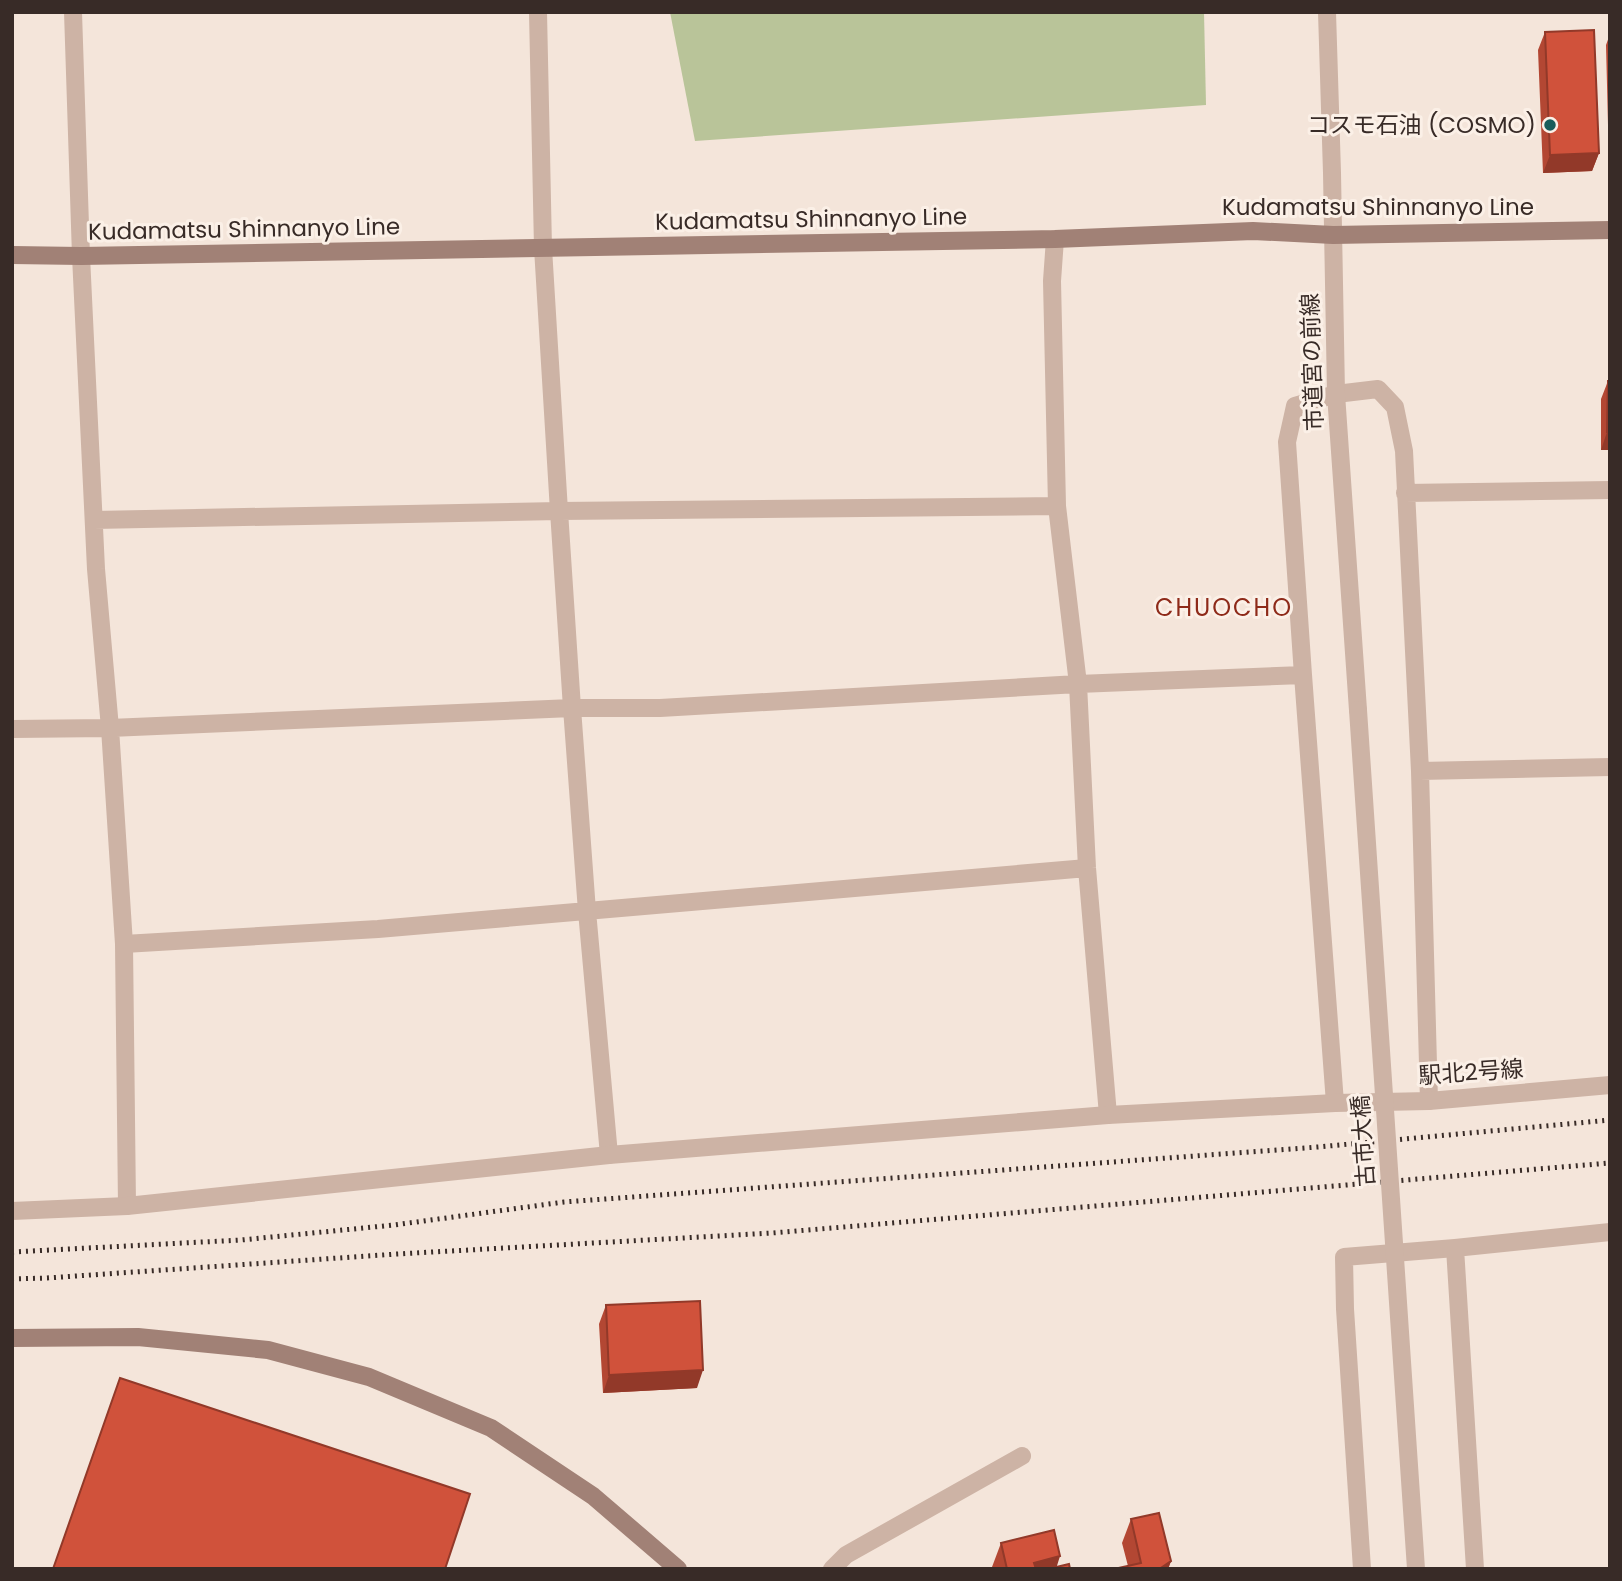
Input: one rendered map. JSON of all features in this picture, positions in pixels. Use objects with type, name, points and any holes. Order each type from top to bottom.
[{"type":"main road","name":"Kudamatsu Shinnanyo Line","points":[[12,255],[1055,239],[1253,231],[1333,234],[1610,230]]},
{"type":"main road","points":[[12,1338],[138,1338],[268,1350],[369,1377],[491,1428],[593,1496],[678,1569]]},
{"type":"street","points":[[73,12],[96,569],[110,727],[124,944],[127,1206]]},
{"type":"street","points":[[538,12],[543,248],[559,511],[587,911],[609,1155]]},
{"type":"street","name":"市道宮の前線","points":[[1327,12],[1336,394],[1358,710]]},
{"type":"street","points":[[1055,239],[1052,281],[1057,506],[1078,684],[1087,868],[1108,1115]]},
{"type":"street","points":[[1335,1103],[1287,442],[1295,407],[1336,394],[1378,389],[1395,407],[1404,451],[1420,771],[1429,1101]]},
{"type":"street","points":[[1405,493],[1610,491]]},
{"type":"street","points":[[94,520],[559,511],[1057,506]]},
{"type":"street","points":[[12,729],[572,708],[660,708],[1078,684],[1303,675]]},
{"type":"street","name":"古市大橋","points":[[1358,710],[1416,1569]]},
{"type":"street","points":[[1420,771],[1610,767]]},
{"type":"street","points":[[124,944],[378,929],[1087,868]]},
{"type":"street","name":"駅北2号線","points":[[12,1211],[127,1206],[609,1155],[1108,1115],[1429,1101],[1610,1085]]},
{"type":"street","points":[[1362,1569],[1344,1257],[1610,1231]]},
{"type":"street","points":[[1455,1248],[1475,1569]]},
{"type":"street","points":[[832,1569],[846,1555],[1022,1456]]},
{"type":"green space","points":[[670,12],[1204,12],[1206,105],[695,141]]},
{"type":"building","points":[[1594,30],[1599,153],[1550,155],[1545,32]]},
{"type":"building","points":[[1610,381],[1610,432],[1607,432]]},
{"type":"building","points":[[700,1301],[703,1370],[609,1375],[606,1305]]},
{"type":"building","points":[[120,1378],[470,1494],[445,1569],[53,1569]]},
{"type":"building","points":[[1159,1513],[1171,1561],[1162,1569],[1114,1569],[1141,1563],[1131,1519]]},
{"type":"building","points":[[1054,1530],[1060,1556],[1034,1563],[1036,1569],[1007,1569],[1001,1543]]},
{"type":"building","points":[[1069,1564],[1070,1569],[1048,1569]]},
{"type":"railway","points":[[12,1252],[241,1240],[394,1225],[564,1202],[1318,1147],[1610,1120]]},
{"type":"railway","points":[[12,1279],[772,1233],[1610,1163]]},
{"type":"place","name":"コスモ石油 (COSMO)","points":[[1550,125]]},
{"type":"district","name":"CHUOCHO","points":[[1224,607]]}]
